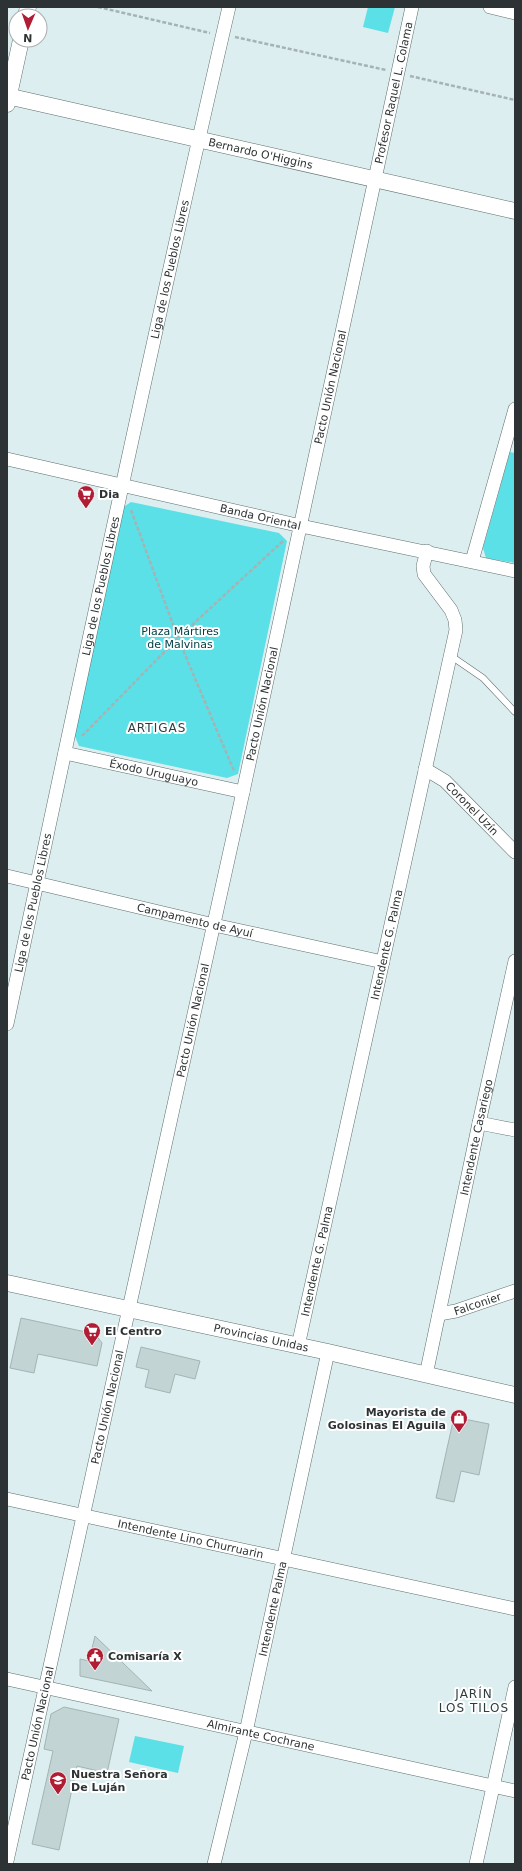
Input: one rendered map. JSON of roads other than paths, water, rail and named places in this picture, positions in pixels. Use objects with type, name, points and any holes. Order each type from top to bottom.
[{"type":"street","name":"Liga de los Pueblos Libres","points":[[7,1024],[121,485],[229,7]]},
{"type":"street","name":"Profesor Raquel L. Colama","points":[[374,179],[412,7]]},
{"type":"street","points":[[490,7],[515,13]]},
{"type":"street","points":[[8,99],[19,48]]},
{"type":"street","name":"Bernardo O'Higgins","points":[[8,99],[198,139],[515,211]]},
{"type":"street","name":"Pacto Unión Nacional","points":[[7,1861],[82,1516],[214,925],[301,526],[374,179]]},
{"type":"street","points":[[472,561],[515,409]]},
{"type":"street","name":"Banda Oriental","points":[[7,460],[301,526],[427,551],[515,571]]},
{"type":"street","name":"Intendente G. Palma","points":[[298,1346],[456,630],[455,620],[451,610],[424,574],[423,566],[427,551]]},
{"type":"street","name":"Éxodo Uruguayo","points":[[65,753],[243,792]]},
{"type":"street","name":"Coronel Uzín","points":[[425,769],[445,782],[515,852]]},
{"type":"street","name":"Campamento de Ayuí","points":[[7,876],[214,925],[383,962]]},
{"type":"street","name":"Intendente Casariego","points":[[439,1314],[479,1122],[515,961]]},
{"type":"street","points":[[479,1122],[515,1130]]},
{"type":"street","name":"Provincias Unidas","points":[[7,1283],[328,1352],[515,1395]]},
{"type":"street","name":"Falconier","points":[[439,1314],[456,1311],[515,1292]]},
{"type":"street","points":[[426,1375],[439,1314]]},
{"type":"street","name":"Intendente Palma","points":[[214,1864],[246,1732],[328,1352]]},
{"type":"street","name":"Intendente Lino Churruarin","points":[[7,1499],[283,1560],[515,1609]]},
{"type":"street","name":"Almirante Cochrane","points":[[7,1679],[515,1791]]},
{"type":"street","points":[[476,1864],[515,1687]]},
{"type":"lane","points":[[450,656],[483,678],[515,712]]},
{"type":"place","name":"Dia","points":[[86,509]]},
{"type":"place","name":"El Centro","points":[[92,1346]]},
{"type":"place","name":"Mayorista de Golosinas El Aguila","points":[[459,1433]]},
{"type":"place","name":"Comisaría X","points":[[95,1671]]},
{"type":"place","name":"Nuestra Señora De Luján","points":[[58,1795]]},
{"type":"district","name":"ARTIGAS","points":[[157,728]]},
{"type":"district","name":"JARÍN LOS TILOS","points":[[474,1701]]},
{"type":"park label","name":"Plaza Mártires de Malvinas","points":[[180,637]]}]
